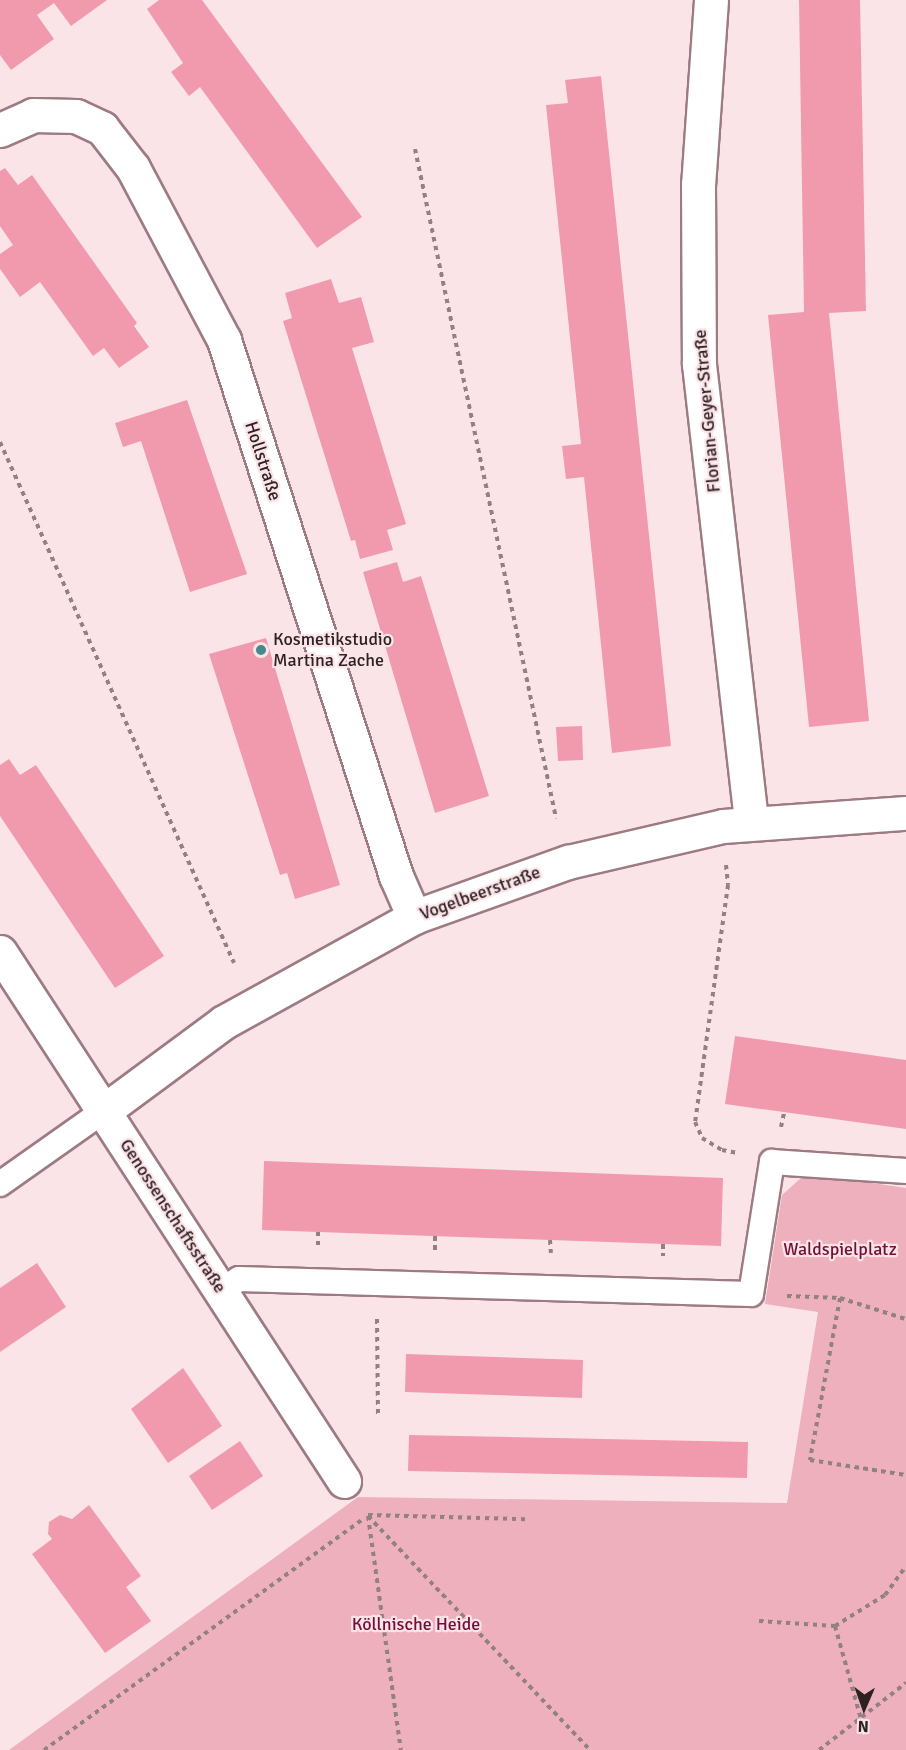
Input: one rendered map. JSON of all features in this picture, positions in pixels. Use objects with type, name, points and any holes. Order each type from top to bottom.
[{"type":"street","name":"Florian-Geyer-Straße","points":[[711,0],[698,183],[699,364],[737,823]]},
{"type":"street","name":"Hollstraße","points":[[0,130],[33,115],[76,116],[102,128],[134,168],[224,340],[396,876],[414,916]]},
{"type":"street","name":"Vogelbeerstraße","points":[[105,1110],[224,1022],[414,916],[568,862],[737,823],[906,813]]},
{"type":"street","name":"Genossenschaftsstraße","points":[[0,952],[105,1110],[344,1481]]},
{"type":"lane","points":[[0,1184],[105,1110]]},
{"type":"lane","points":[[222,1290],[239,1279],[751,1294],[772,1162],[906,1171]]},
{"type":"path","points":[[415,148],[556,818]]},
{"type":"path","points":[[0,442],[234,963]]},
{"type":"path","points":[[737,823],[695,1122],[702,1138],[722,1150],[772,1162]]},
{"type":"path","points":[[318,1232],[318,1246]]},
{"type":"path","points":[[435,1236],[435,1251]]},
{"type":"path","points":[[550,1240],[550,1253]]},
{"type":"path","points":[[663,1244],[663,1257]]},
{"type":"path","points":[[377,1283],[378,1414]]},
{"type":"path","points":[[751,1294],[840,1298],[906,1319]]},
{"type":"path","points":[[840,1298],[810,1460],[906,1475]]},
{"type":"path","points":[[344,1481],[368,1515],[590,1750]]},
{"type":"path","points":[[368,1515],[401,1750]]},
{"type":"path","points":[[47,1749],[368,1515],[526,1519]]},
{"type":"path","points":[[759,1621],[835,1626],[885,1595],[906,1566]]},
{"type":"path","points":[[835,1626],[861,1719]]},
{"type":"path","points":[[819,1750],[906,1683]]},
{"type":"green space","name":"Köllnische Heide","points":[[832,1177],[906,1188],[906,1750],[9,1750],[358,1497],[787,1503],[818,1312],[765,1304],[782,1195],[801,1178]]},
{"type":"building","points":[[0,0],[107,0],[71,26],[54,3],[37,15],[54,39],[11,70],[0,55]]},
{"type":"building","points":[[159,0],[202,0],[362,217],[317,248],[200,87],[189,96],[171,72],[183,63],[147,9]]},
{"type":"building","points":[[799,0],[860,0],[866,311],[829,313],[869,721],[809,727],[768,315],[804,312]]},
{"type":"building","points":[[601,76],[671,746],[612,753],[584,477],[566,479],[562,446],[581,444],[546,105],[568,103],[565,80]]},
{"type":"building","points":[[5,168],[18,185],[32,175],[137,323],[134,326],[149,347],[119,368],[104,348],[93,356],[40,282],[20,297],[0,269],[0,254],[13,245],[0,226],[0,171]]},
{"type":"building","points":[[331,279],[339,303],[361,297],[374,342],[352,348],[406,524],[387,530],[393,550],[360,559],[355,540],[351,541],[283,321],[292,318],[285,293]]},
{"type":"building","points":[[187,400],[247,574],[190,592],[141,441],[123,447],[115,423]]},
{"type":"building","points":[[397,562],[403,582],[421,576],[489,796],[435,813],[363,572]]},
{"type":"building","points":[[266,638],[340,885],[295,899],[287,873],[280,875],[209,654]]},
{"type":"building","points":[[582,726],[583,760],[558,761],[556,727]]},
{"type":"building","points":[[9,759],[20,775],[36,765],[164,956],[115,988],[0,816],[0,765]]},
{"type":"building","points":[[735,1036],[906,1060],[906,1129],[725,1104]]},
{"type":"building","points":[[264,1161],[723,1178],[721,1246],[262,1230]]},
{"type":"building","points":[[37,1263],[66,1307],[0,1352],[0,1288]]},
{"type":"building","points":[[406,1354],[583,1360],[582,1398],[405,1392]]},
{"type":"building","points":[[183,1368],[222,1426],[168,1463],[131,1409]]},
{"type":"building","points":[[409,1435],[748,1442],[747,1478],[408,1471]]},
{"type":"building","points":[[240,1441],[263,1476],[212,1510],[189,1476]]},
{"type":"building","points":[[89,1505],[141,1576],[126,1587],[151,1621],[105,1653],[32,1554],[52,1539],[48,1534],[49,1522],[60,1515],[72,1519]]},
{"type":"place","name":"Kosmetikstudio Martina Zache","points":[[261,650]]},
{"type":"park label","name":"Waldspielplatz","points":[[840,1249]]}]
